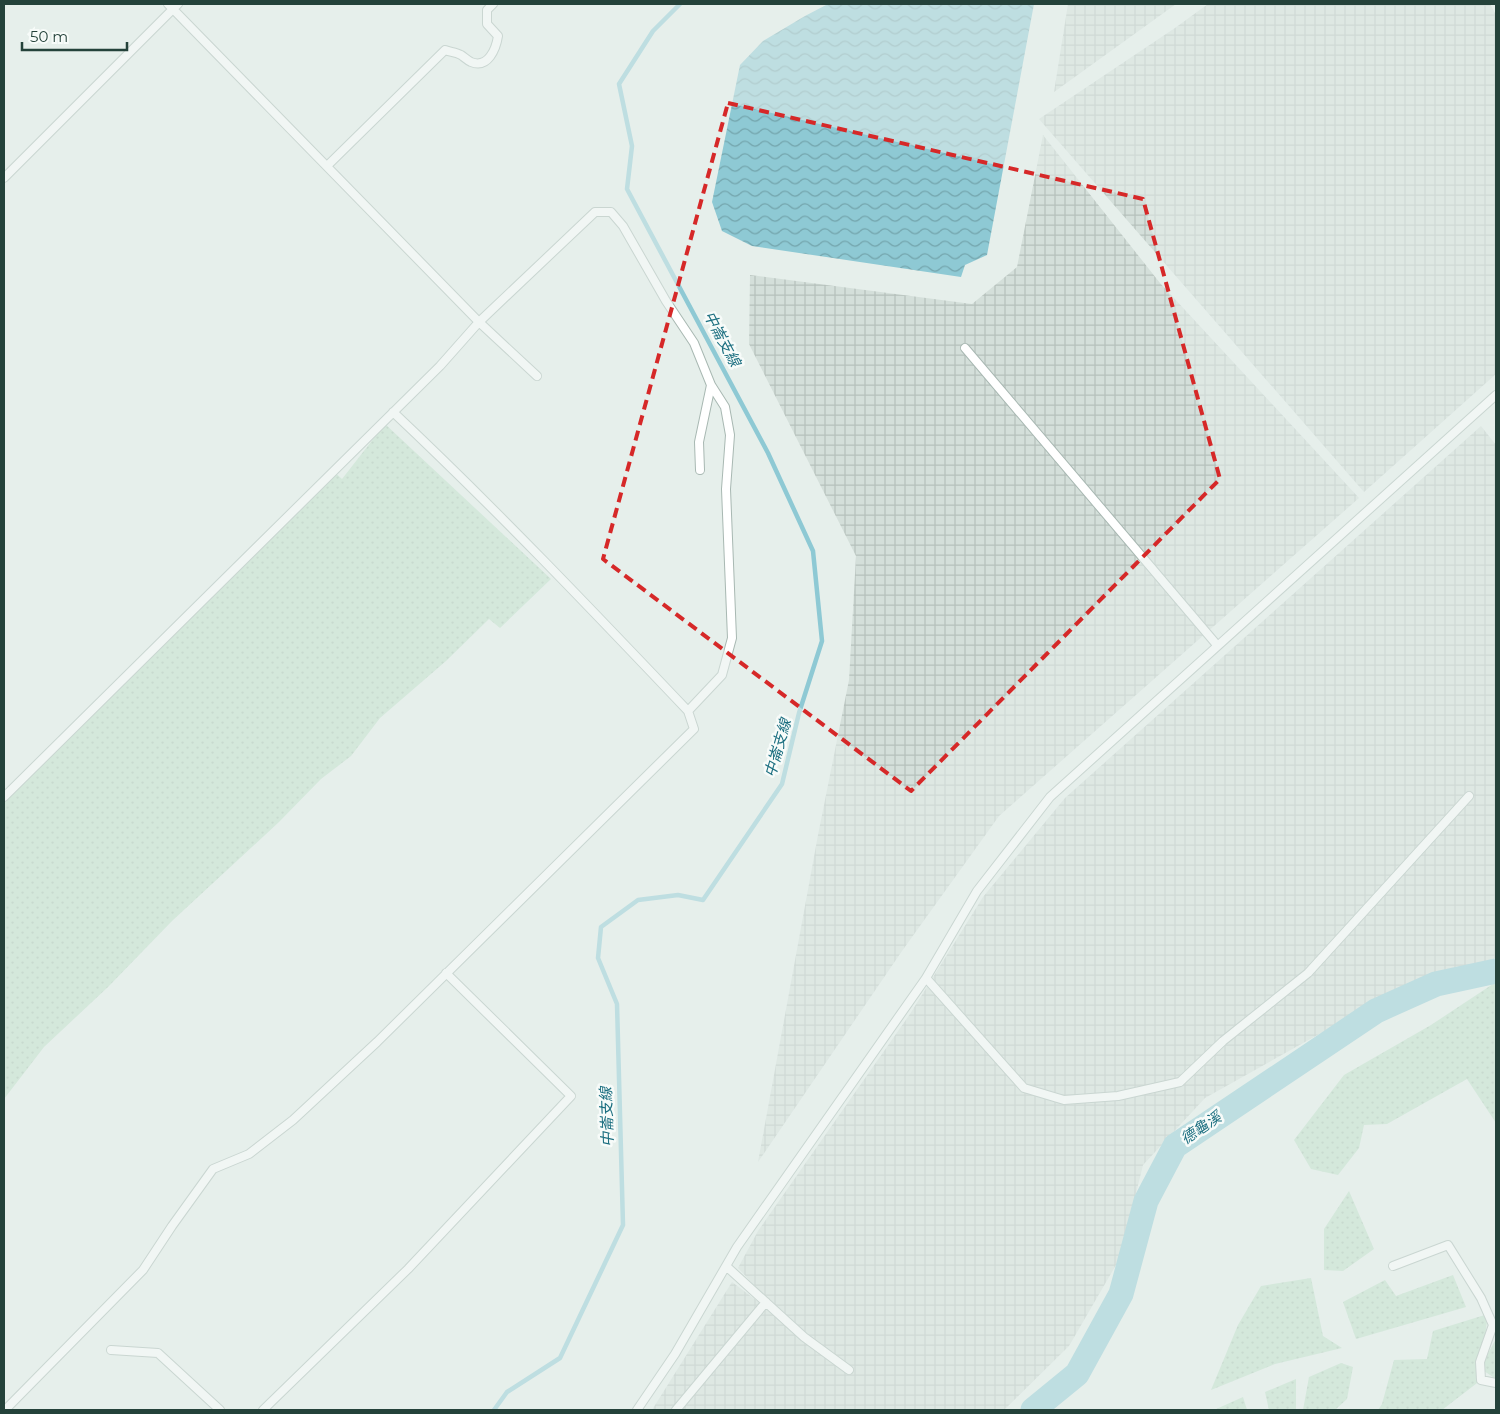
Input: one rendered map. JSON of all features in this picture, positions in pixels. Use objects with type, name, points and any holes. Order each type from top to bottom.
[{"type":"lane","points":[[327,166],[445,50],[460,54],[472,63],[482,62],[492,56],[497,45],[498,36],[487,24],[487,10],[493,4]]},
{"type":"lane","points":[[4,178],[173,5],[480,322],[537,376]]},
{"type":"lane","points":[[4,797],[440,366],[480,322],[595,212],[611,212],[623,226],[666,301],[694,343],[711,385],[725,408],[730,435],[726,489],[732,638],[722,675],[688,711]]},
{"type":"lane","points":[[965,348],[1216,645]]},
{"type":"lane","points":[[700,470],[698,442],[711,385]]},
{"type":"lane","points":[[637,1410],[675,1354],[736,1247],[926,978],[977,891],[1050,797],[1216,645],[1496,395]]},
{"type":"lane","points":[[5,1410],[143,1270],[213,1169],[249,1154],[293,1120],[377,1042],[694,729],[688,711],[565,582],[393,412]]},
{"type":"lane","points":[[926,978],[1024,1088],[1064,1100],[1118,1096],[1180,1082],[1223,1041],[1308,973],[1468,796]]},
{"type":"lane","points":[[263,1410],[408,1269],[571,1096],[446,973]]},
{"type":"lane","points":[[1393,1266],[1448,1245],[1481,1298],[1493,1325],[1480,1362],[1481,1380],[1496,1383]]},
{"type":"lane","points":[[726,1266],[804,1337],[849,1370]]},
{"type":"lane","points":[[676,1410],[766,1302]]},
{"type":"lane","points":[[111,1350],[158,1352],[220,1410]]},
{"type":"highlighted area","points":[[728,103],[1143,199],[1220,479],[911,791],[603,559]]},
{"type":"shaded area","points":[[1068,4],[1176,4],[1054,92]]},
{"type":"shaded area","points":[[1208,4],[1490,4],[1496,15],[1496,374],[1364,492],[1039,119]]},
{"type":"shaded area","points":[[1043,135],[1160,283],[1359,498],[999,816],[902,951],[758,1162],[818,835],[849,680],[856,556],[749,344],[750,275],[972,304],[1017,267]]},
{"type":"shaded area","points":[[1481,426],[1496,445],[1496,957],[1492,961],[1389,995],[1205,1098],[1143,1165],[1120,1258],[1069,1346],[1004,1410],[652,1410],[732,1282],[801,1334],[738,1268],[758,1231],[910,1014],[983,897],[1065,798]]},
{"type":"green space","points":[[385,424],[551,579],[500,628],[489,619],[446,661],[380,718],[351,756],[321,779],[279,822],[172,921],[108,987],[44,1047],[4,1099],[4,793],[331,469],[342,479]]},
{"type":"green space","points":[[1496,982],[1496,1123],[1467,1079],[1387,1124],[1364,1125],[1359,1148],[1338,1175],[1311,1169],[1294,1140],[1344,1075],[1431,1025]]},
{"type":"green space","points":[[1349,1191],[1374,1249],[1343,1271],[1324,1270],[1324,1229]]},
{"type":"green space","points":[[1453,1275],[1466,1307],[1356,1339],[1343,1302],[1385,1280],[1396,1296]]},
{"type":"green space","points":[[1311,1278],[1323,1336],[1342,1348],[1275,1364],[1211,1390],[1238,1325],[1261,1286]]},
{"type":"green space","points":[[1488,1314],[1481,1366],[1496,1339],[1496,1379],[1481,1369],[1481,1380],[1442,1410],[1378,1410],[1382,1404],[1394,1360],[1427,1359],[1433,1331]]},
{"type":"green space","points":[[1341,1363],[1353,1367],[1347,1399],[1335,1410],[1303,1410],[1309,1377]]},
{"type":"green space","points":[[1296,1379],[1296,1410],[1269,1410],[1265,1392]]},
{"type":"green space","points":[[1243,1397],[1247,1410],[1214,1410]]},
{"type":"water","points":[[828,4],[1034,4],[987,255],[965,265],[961,277],[752,246],[722,231],[712,202],[740,65],[763,41]]},
{"type":"waterway","name":"中崙支線","points":[[494,1410],[507,1392],[560,1358],[623,1225],[617,1004],[598,958],[601,927],[638,900],[678,895],[703,900],[782,784],[799,713],[822,641],[813,551],[768,453],[627,189],[632,146],[619,84],[653,31],[680,4]]},
{"type":"waterway","name":"德龜溪","points":[[1033,1410],[1077,1374],[1121,1294],[1146,1201],[1175,1146],[1376,1011],[1436,984],[1496,971]]}]
